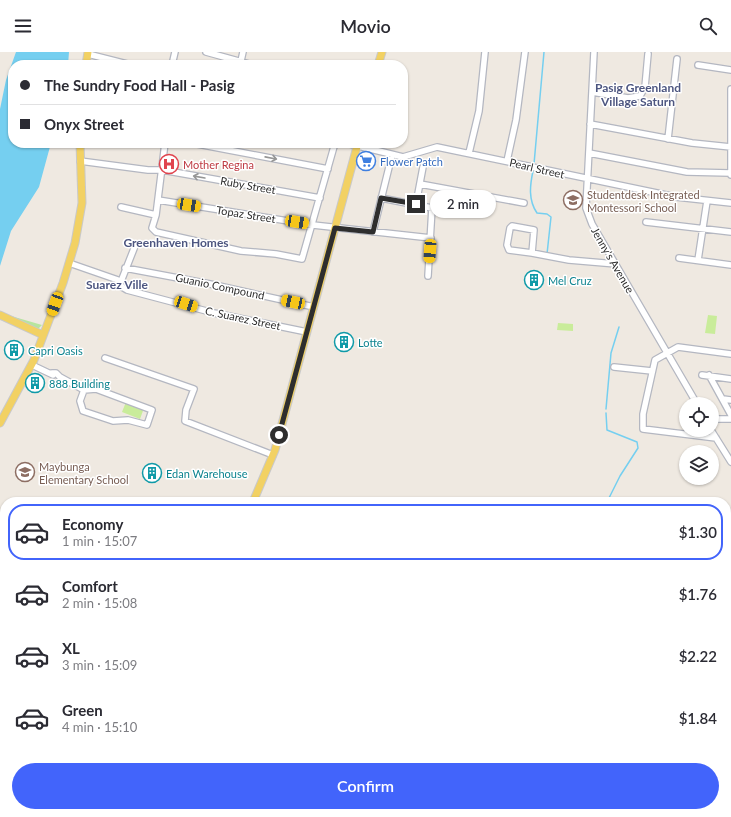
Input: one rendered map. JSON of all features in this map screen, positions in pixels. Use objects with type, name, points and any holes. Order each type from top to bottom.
[{"type":"main road","points":[[0,423],[32,365],[43,335],[50,324],[69,263],[81,217],[80,148]]},
{"type":"main road","points":[[255,497],[273,455],[357,148]]},
{"type":"main road","points":[[0,316],[43,335]]},
{"type":"street","points":[[206,52],[238,60]]},
{"type":"street","points":[[469,153],[479,111],[485,52]]},
{"type":"street","points":[[507,161],[516,120],[525,52]]},
{"type":"street","name":"Jenny's Avenue","points":[[594,52],[586,208],[590,220],[693,397]]},
{"type":"street","points":[[88,53],[113,60]]},
{"type":"street","points":[[592,92],[628,98],[640,96],[645,88],[648,54]]},
{"type":"street","points":[[668,139],[677,59]]},
{"type":"street","points":[[698,65],[731,70]]},
{"type":"street","points":[[589,154],[688,172],[731,174],[731,89]]},
{"type":"street","points":[[590,124],[692,144],[731,147]]},
{"type":"street","name":"Pearl Street","points":[[370,148],[392,155],[406,157],[437,147],[507,161],[587,180],[676,197],[731,203]]},
{"type":"street","points":[[164,148],[153,230],[241,251],[276,254],[302,259],[313,225],[334,148]]},
{"type":"street","points":[[218,148],[328,169]]},
{"type":"street","points":[[373,232],[392,155]]},
{"type":"street","name":"Ruby Street","points":[[80,161],[148,170],[162,170],[320,198]]},
{"type":"street","points":[[416,204],[423,167]]},
{"type":"street","points":[[420,184],[524,203]]},
{"type":"street","points":[[381,198],[430,206],[433,210],[428,276]]},
{"type":"street","name":"Topaz Street","points":[[158,200],[313,225],[431,238]]},
{"type":"street","points":[[698,260],[707,201]]},
{"type":"street","points":[[121,207],[156,215]]},
{"type":"street","points":[[646,222],[731,232]]},
{"type":"street","points":[[532,254],[534,230],[512,226],[510,228],[507,245],[509,250],[532,254],[569,260],[616,264]]},
{"type":"street","points":[[120,284],[125,268],[135,246]]},
{"type":"street","points":[[679,258],[731,265]]},
{"type":"street","name":"C. Suarez Street","points":[[69,263],[118,280],[127,290],[214,313],[307,332]]},
{"type":"street","name":"Guanio Compound","points":[[125,268],[210,284],[314,307]]},
{"type":"street","points":[[731,354],[678,347],[655,360],[641,427],[644,429],[716,438],[731,462]]},
{"type":"street","points":[[105,358],[194,389],[186,410],[185,421],[273,455]]},
{"type":"street","points":[[32,365],[52,374],[56,372],[60,377],[84,390],[96,389],[152,410],[147,425],[128,420],[112,421],[83,411],[80,401],[84,390]]},
{"type":"street","points":[[614,367],[652,371]]},
{"type":"street","points":[[702,375],[731,379]]},
{"type":"street","points":[[709,375],[731,414]]},
{"type":"street","points":[[723,399],[731,400]]},
{"type":"street","points":[[719,419],[731,419]]},
{"type":"green space","points":[[708,315],[717,316],[715,334],[705,333]]},
{"type":"green space","points":[[11,316],[42,325],[38,329]]},
{"type":"green space","points":[[558,323],[573,324],[573,331],[557,330]]},
{"type":"green space","points":[[126,402],[144,408],[140,419],[122,412]]},
{"type":"water","points":[[16,52],[69,52],[68,60],[13,60]]},
{"type":"water","points":[[8,74],[8,148],[50,148],[39,187],[11,231],[0,266],[0,109]]},
{"type":"waterway","points":[[534,164],[544,52]]},
{"type":"waterway","points":[[533,171],[530,192],[532,203],[537,213],[547,214],[551,217],[547,254]]},
{"type":"waterway","points":[[606,409],[611,353],[619,327]]},
{"type":"waterway","points":[[606,413],[607,430],[637,442],[638,448],[620,476],[610,497]]},
{"type":"place","name":"Flower Patch","points":[[366,161]]},
{"type":"place","name":"Mother Regina","points":[[169,164]]},
{"type":"place","name":"Studentdesk Integrated Montessori School","points":[[573,200]]},
{"type":"place","name":"Mel Cruz","points":[[534,280]]},
{"type":"place","name":"Lotte","points":[[344,342]]},
{"type":"place","name":"Capri Oasis","points":[[14,350]]},
{"type":"place","name":"888 Building","points":[[35,383]]},
{"type":"place","name":"Maybunga Elementary School","points":[[25,472]]},
{"type":"place","name":"Edan Warehouse","points":[[152,473]]},
{"type":"district","name":"Pasig Greenland Village Saturn","points":[[638,94]]},
{"type":"district","name":"Greenhaven Homes","points":[[176,242]]},
{"type":"district","name":"Suarez Ville","points":[[117,284]]},
{"type":"route","points":[[279,435],[335,228],[373,232],[381,198],[416,204]]}]
